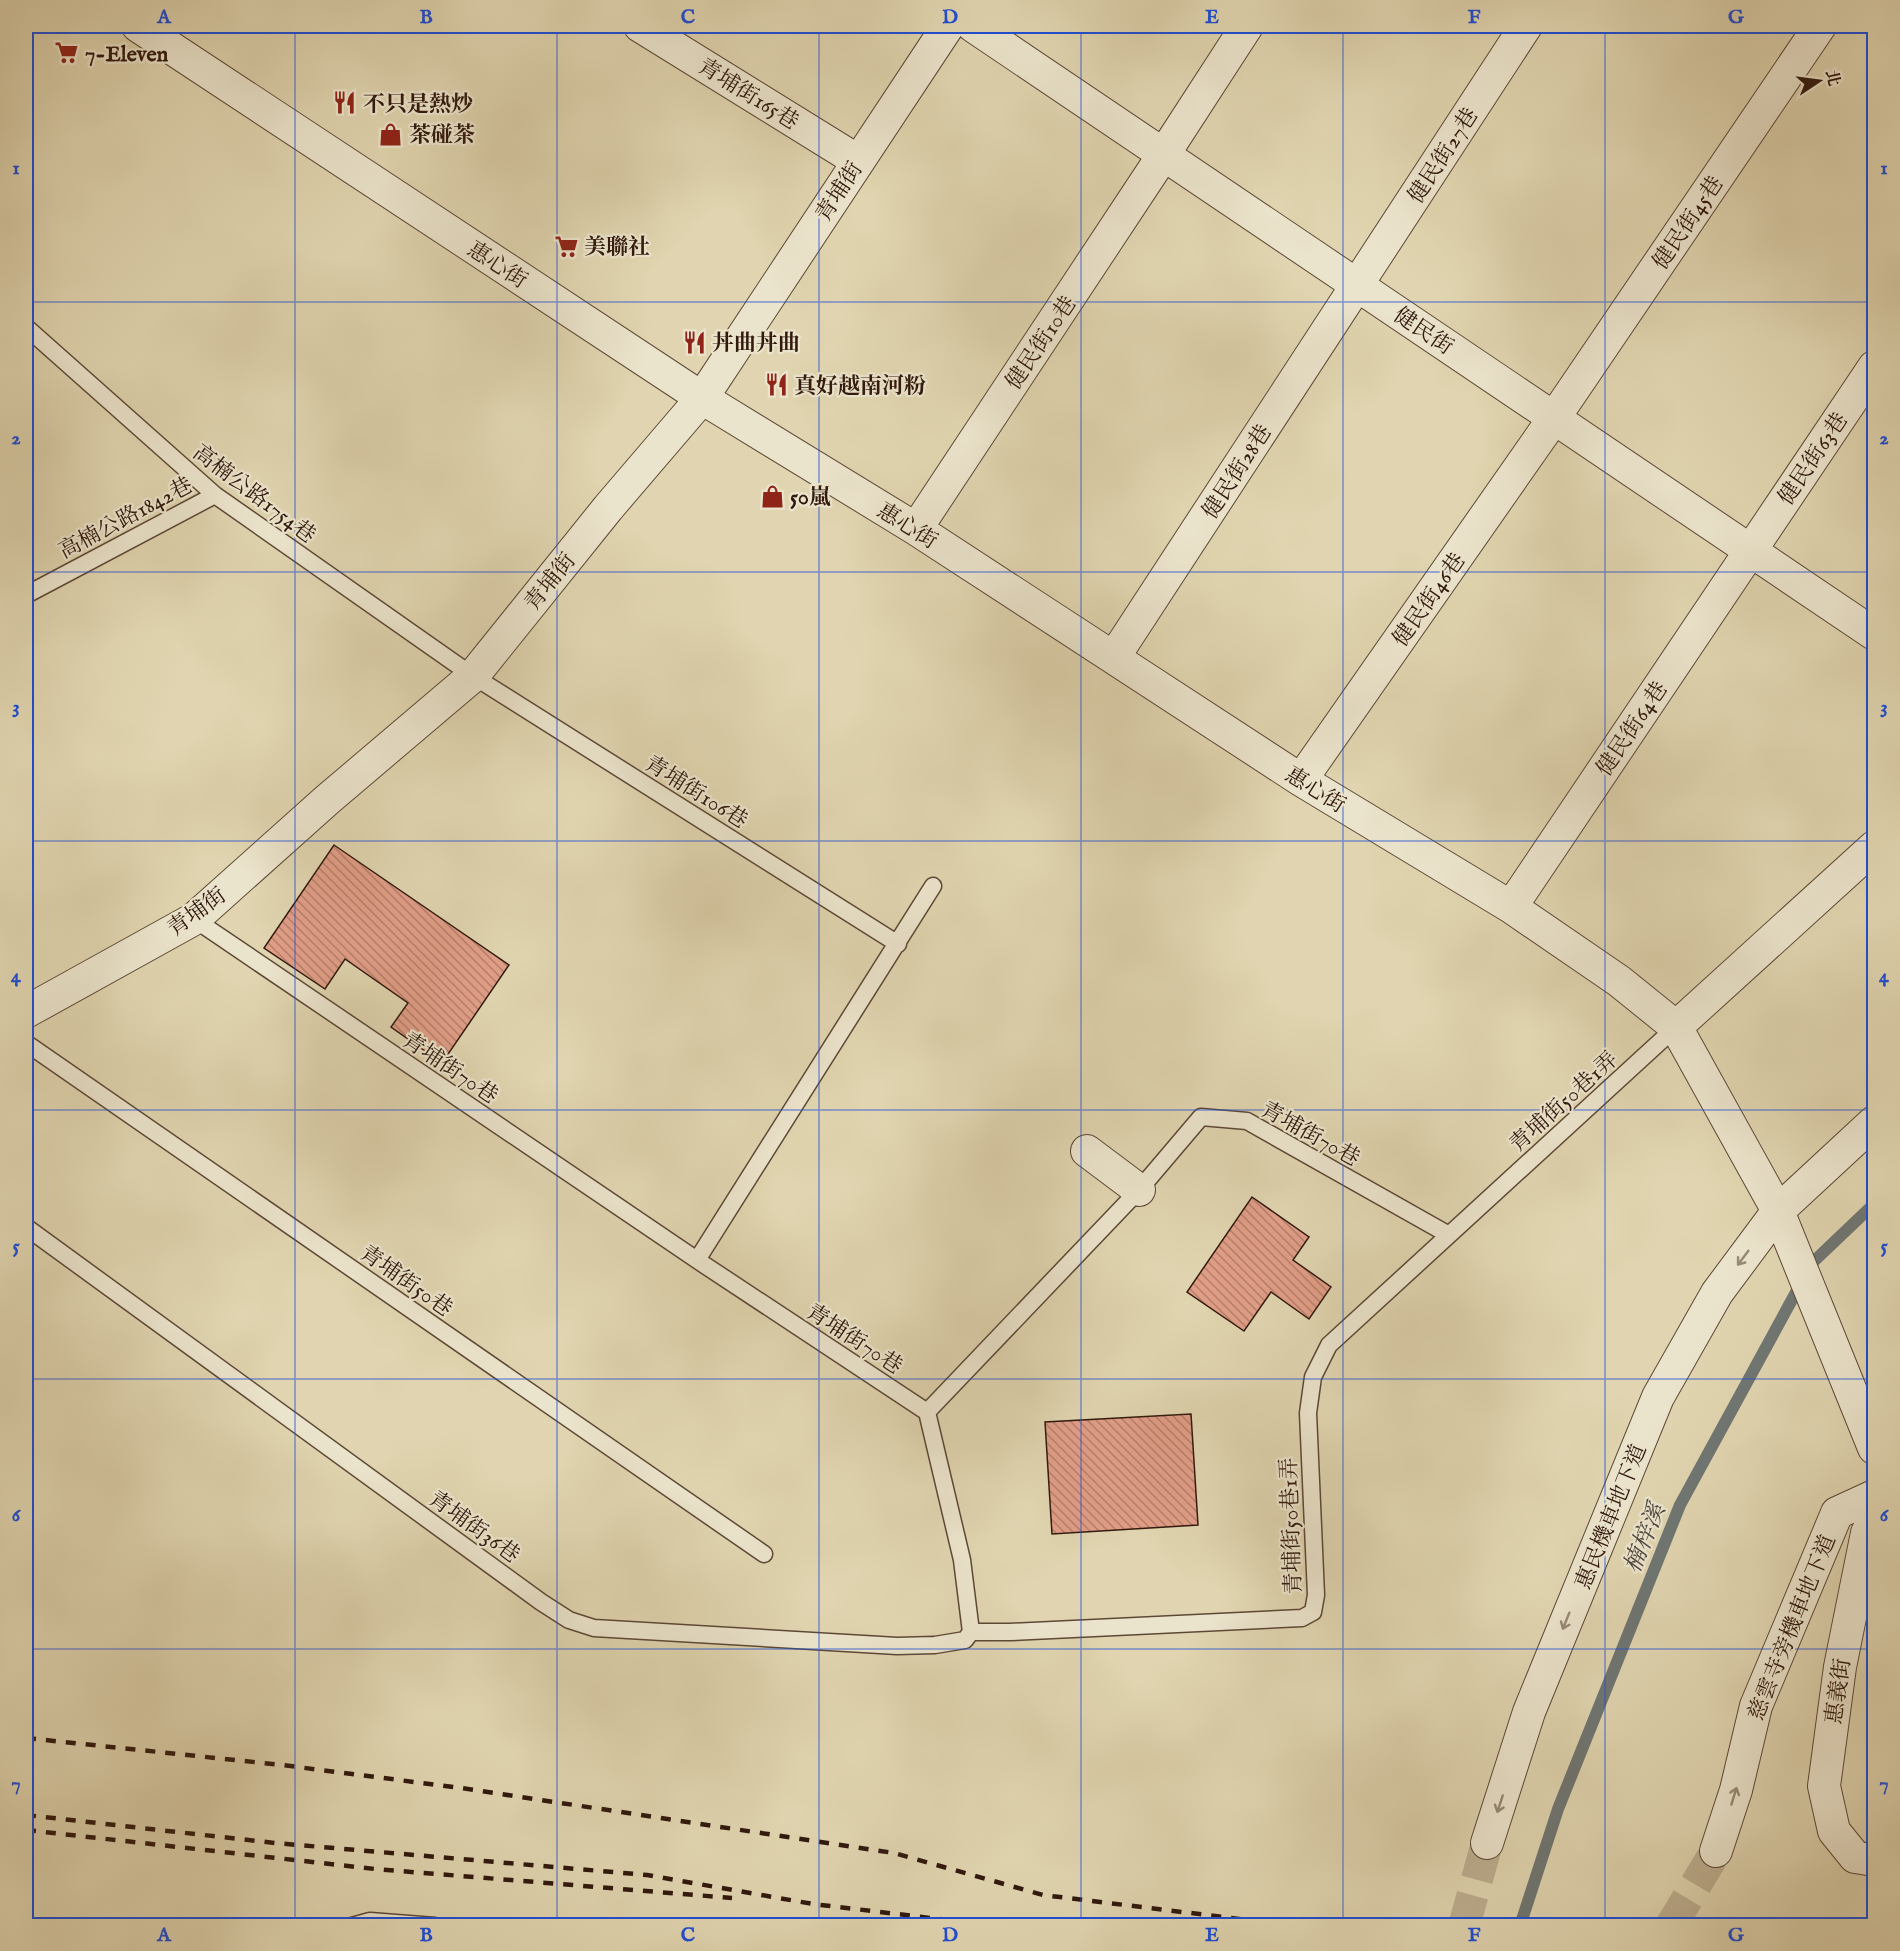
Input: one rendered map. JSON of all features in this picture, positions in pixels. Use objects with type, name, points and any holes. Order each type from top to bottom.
[{"type":"street","name":"惠心街","points":[[138,26],[702,398],[916,529],[1301,780],[1511,907],[1619,981],[1676,1027]]},
{"type":"street","name":"青埔街165巷","points":[[640,26],[858,161]]},
{"type":"street","name":"青埔街","points":[[26,1012],[194,919],[335,793],[473,676],[608,508],[702,398],[948,26]]},
{"type":"street","name":"健民街","points":[[973,26],[1875,634]]},
{"type":"street","name":"健民街10巷","points":[[916,529],[1246,26]]},
{"type":"street","name":"健民街27巷","points":[[1357,285],[1527,26]]},
{"type":"street","name":"健民街45巷","points":[[1554,418],[1820,26]]},
{"type":"street","name":"健民街28巷","points":[[1114,657],[1357,285]]},
{"type":"street","name":"健民街63巷","points":[[1750,550],[1875,367]]},
{"type":"street","name":"健民街46巷","points":[[1301,780],[1554,418]]},
{"type":"street","name":"健民街64巷","points":[[1511,907],[1750,550]]},
{"type":"street","points":[[1875,848],[1676,1027],[1778,1211],[1875,1448]]},
{"type":"street","name":"惠民機車地下道","points":[[1487,1843],[1529,1712],[1658,1397],[1717,1293],[1778,1211],[1875,1122]]},
{"type":"street","points":[[1087,1151],[1139,1190]]},
{"type":"street","name":"慈雲寺旁機車地下道","points":[[1716,1851],[1736,1790],[1756,1706],[1837,1513],[1875,1496]]},
{"type":"street","name":"惠義街","points":[[1865,1858],[1834,1832],[1824,1786],[1840,1667],[1867,1533],[1875,1519]]},
{"type":"lane","name":"高楠公路1754巷","points":[[26,327],[215,495],[473,676]]},
{"type":"lane","name":"高楠公路1842巷","points":[[26,596],[215,495]]},
{"type":"lane","name":"青埔街106巷","points":[[473,676],[898,944]]},
{"type":"lane","points":[[697,1260],[933,886]]},
{"type":"lane","name":"青埔街70巷","points":[[194,919],[697,1260],[927,1412],[1139,1190],[1202,1117],[1247,1121],[1449,1235]]},
{"type":"lane","name":"青埔街50巷1弄","points":[[970,1632],[1302,1618],[1313,1612],[1316,1595],[1308,1413],[1313,1377],[1329,1345],[1676,1027]]},
{"type":"lane","name":"青埔街50巷","points":[[26,1043],[764,1554]]},
{"type":"lane","name":"青埔街36巷","points":[[26,1227],[568,1620],[594,1628],[897,1646],[935,1645],[965,1640],[970,1632]]},
{"type":"lane","points":[[927,1412],[962,1560],[970,1632]]},
{"type":"lane","points":[[352,1926],[370,1921],[435,1926]]},
{"type":"building","points":[[334,845],[509,965],[442,1063],[391,1027],[408,1003],[345,959],[325,989],[264,948]]},
{"type":"building","points":[[1252,1197],[1309,1237],[1293,1260],[1331,1287],[1309,1319],[1271,1292],[1244,1331],[1187,1292]]},
{"type":"building","points":[[1191,1414],[1198,1525],[1052,1534],[1045,1422]]},
{"type":"waterway","name":"楠梓溪","points":[[1520,1926],[1558,1809],[1680,1505],[1812,1263],[1874,1204]]},
{"type":"tunnel","points":[[1464,1926],[1487,1843]]},
{"type":"tunnel","points":[[1671,1926],[1716,1851]]},
{"type":"railway","points":[[26,1738],[282,1765],[461,1788],[894,1853],[1043,1895],[1297,1926]]},
{"type":"railway","points":[[26,1815],[275,1843],[647,1875],[813,1904],[998,1926]]},
{"type":"railway","points":[[26,1830],[375,1869],[732,1898]]},
{"type":"place","name":"7-Eleven","points":[[67,53]]},
{"type":"place","name":"不只是熱炒","points":[[345,103]]},
{"type":"place","name":"茶碰茶","points":[[391,134]]},
{"type":"place","name":"美聯社","points":[[566,246]]},
{"type":"place","name":"丼曲丼曲","points":[[694,342]]},
{"type":"place","name":"真好越南河粉","points":[[776,385]]},
{"type":"place","name":"50嵐","points":[[772,496]]}]
